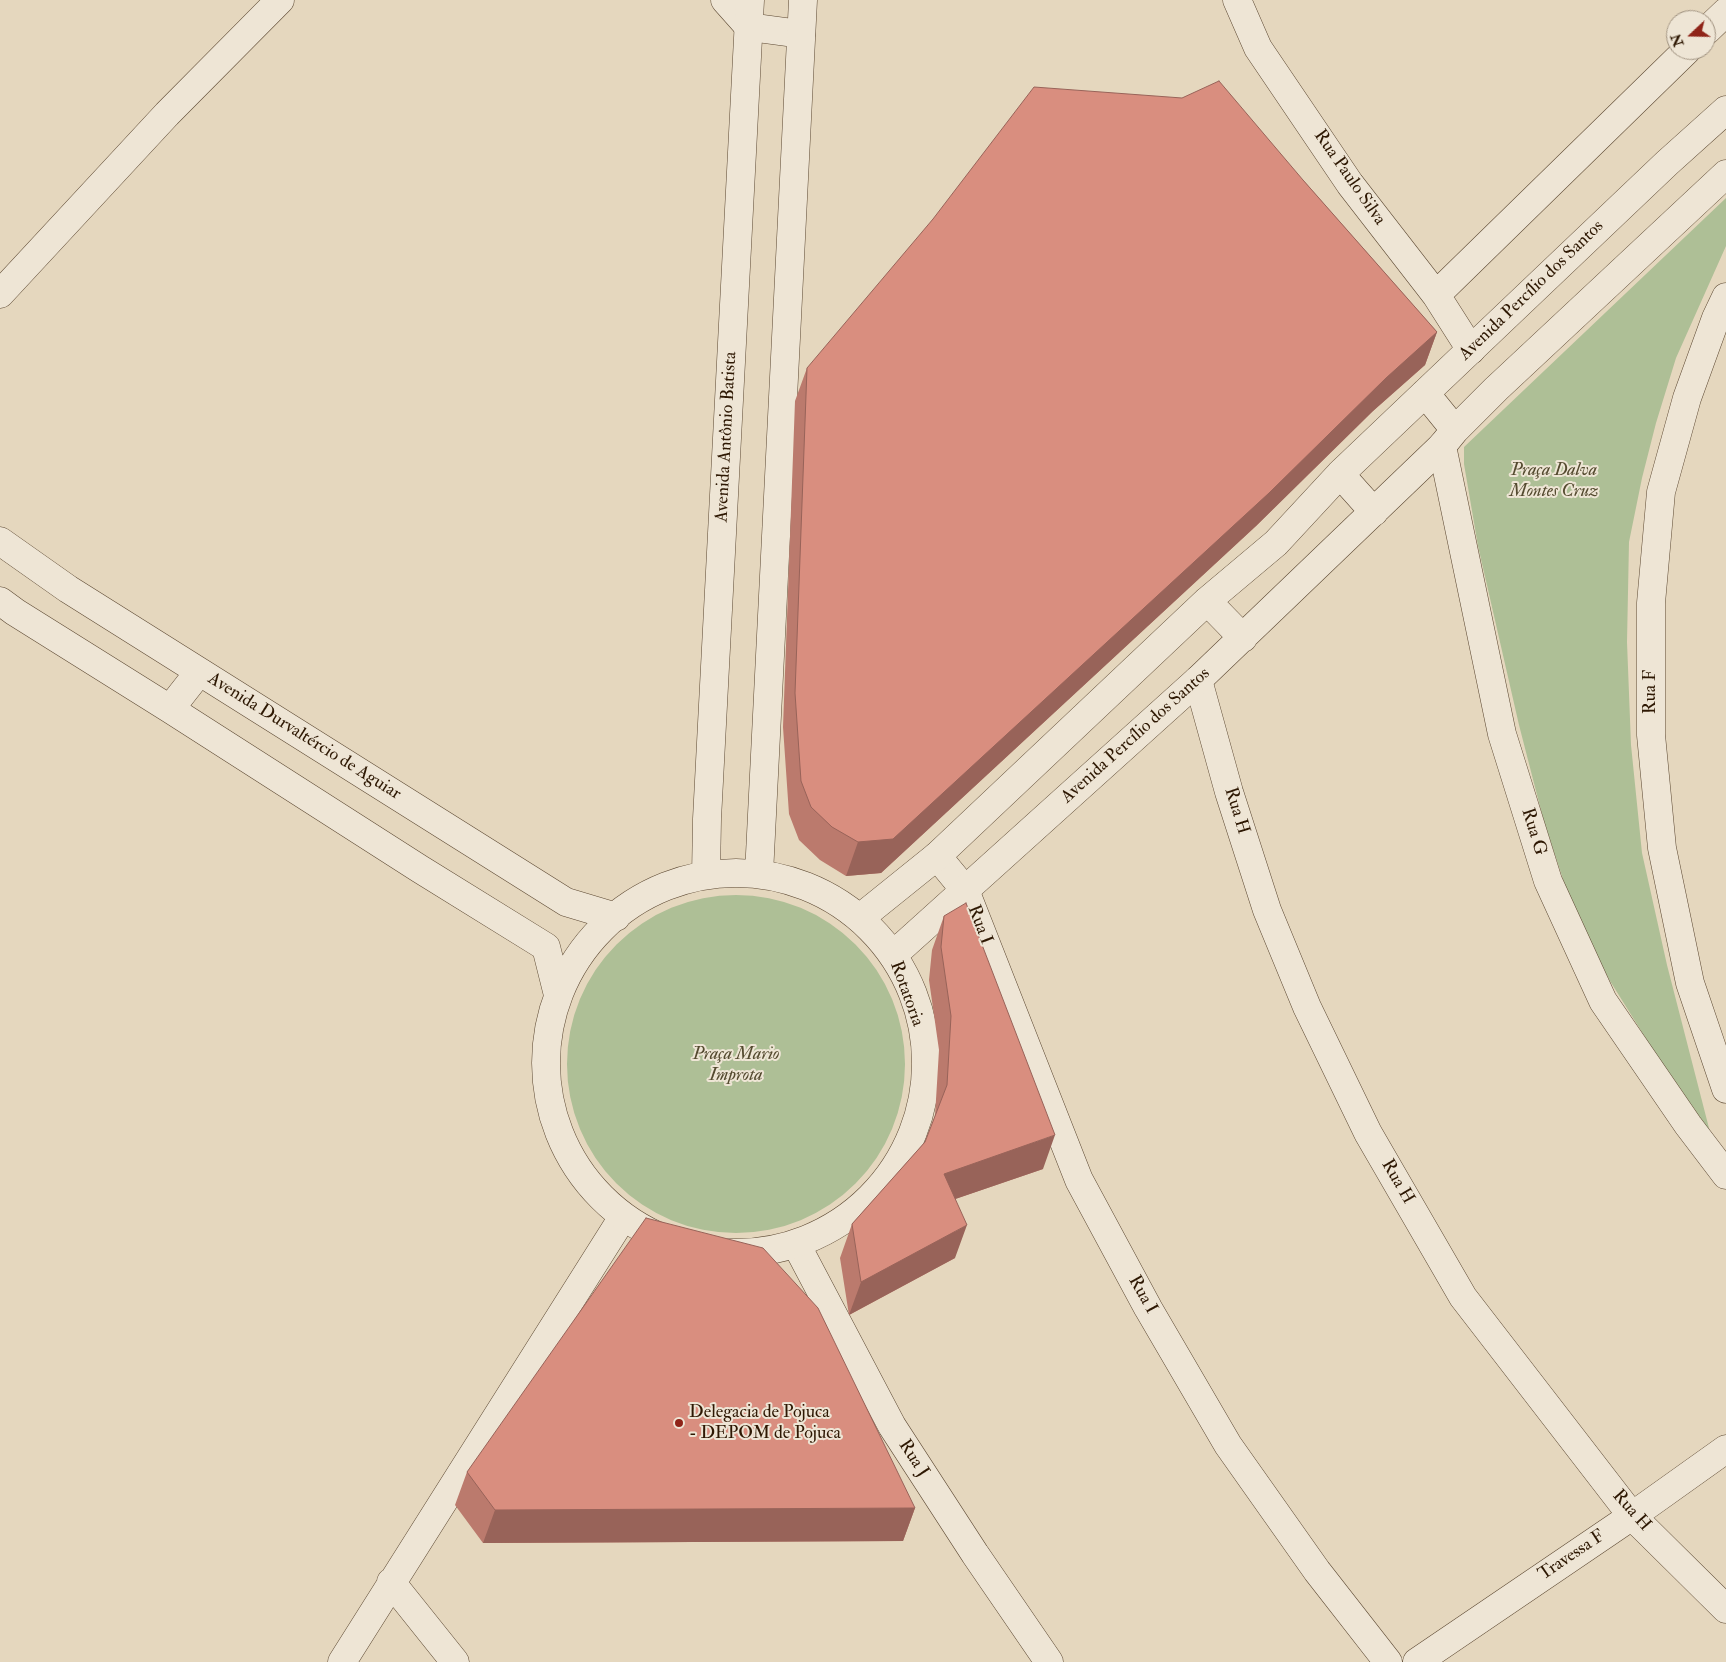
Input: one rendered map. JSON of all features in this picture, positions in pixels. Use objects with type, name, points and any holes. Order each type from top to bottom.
[{"type":"street","points":[[0,294],[167,114],[280,0]]},
{"type":"street","points":[[724,0],[748,27],[802,34]]},
{"type":"street","name":"Avenida Antônio Batista","points":[[706,875],[707,819],[750,0]]},
{"type":"street","points":[[759,874],[803,0]]},
{"type":"street","name":"Rua Paulo Silva","points":[[1241,3],[1258,48],[1350,184],[1436,295],[1471,350]]},
{"type":"street","points":[[1716,22],[1726,12]]},
{"type":"street","points":[[1436,295],[1677,60]]},
{"type":"street","name":"Avenida Percílio dos Santos","points":[[860,918],[937,856],[1207,601],[1276,543],[1340,474],[1667,163],[1726,110]]},
{"type":"street","name":"Avenida Percílio dos Santos","points":[[892,955],[1243,638],[1374,512],[1496,389],[1726,174]]},
{"type":"street","name":"Rua F","points":[[1726,297],[1716,318],[1686,398],[1661,492],[1650,602],[1650,735],[1662,848],[1690,983],[1726,1089]]},
{"type":"street","points":[[1425,393],[1449,438]]},
{"type":"street","name":"Rua G","points":[[1449,438],[1502,734],[1548,881],[1603,1001],[1688,1125],[1726,1175]]},
{"type":"street","points":[[1340,474],[1374,512]]},
{"type":"street","name":"Avenida Durvaltércio de Aguiar","points":[[0,541],[68,589],[566,902],[616,916]]},
{"type":"street","points":[[0,601],[412,864],[546,947],[558,995]]},
{"type":"street","points":[[1207,601],[1243,638]]},
{"type":"street","points":[[170,709],[199,672]]},
{"type":"street","name":"Rua H","points":[[1198,680],[1229,792],[1267,910],[1307,1007],[1368,1133],[1464,1297],[1632,1516],[1726,1609]]},
{"type":"street","name":"Rua I","points":[[937,856],[965,890],[1079,1180],[1148,1308],[1228,1445],[1317,1571],[1388,1662]]},
{"type":"street","name":"Rotatoria","points":[[759,874],[796,882],[829,898],[860,918],[892,955],[918,1017],[926,1056],[924,1096],[912,1136],[893,1172],[866,1203],[834,1227],[796,1244],[752,1254],[707,1252],[663,1239],[623,1216],[588,1182],[562,1140],[548,1093],[547,1043],[558,995],[570,969],[600,930],[616,916],[630,905],[666,885],[706,875],[759,874]]},
{"type":"street","points":[[342,1662],[623,1216]]},
{"type":"street","name":"Rua J","points":[[796,1244],[892,1426],[1049,1662]]},
{"type":"street","name":"Travessa F","points":[[1417,1662],[1632,1516],[1726,1449]]},
{"type":"street","points":[[391,1582],[455,1662]]},
{"type":"green space","name":"Praça Dalva Montes Cruz","points":[[1726,198],[1726,246],[1676,358],[1656,423],[1642,478],[1629,542],[1627,642],[1631,745],[1642,853],[1667,965],[1710,1132],[1650,1045],[1610,981],[1574,912],[1544,822],[1519,725],[1478,546],[1464,464],[1464,447]]},
{"type":"green space","name":"Praça Mario Improta","points":[[719,895],[753,895],[801,907],[816,915],[844,933],[867,956],[893,999],[905,1047],[905,1081],[893,1129],[867,1172],[844,1195],[801,1221],[785,1226],[753,1233],[719,1233],[671,1221],[656,1213],[628,1195],[605,1172],[579,1129],[574,1113],[567,1081],[567,1047],[579,999],[587,984],[605,956],[628,933],[671,907],[687,902]]},
{"type":"building","points":[[1219,81],[1437,332],[1386,378],[1269,493],[893,839],[858,842],[832,827],[811,807],[801,781],[795,693],[807,368],[933,219],[1034,87],[1182,98]]},
{"type":"building","points":[[966,903],[1055,1135],[944,1174],[967,1225],[861,1282],[852,1224],[925,1142],[947,1085],[951,1016],[941,947],[944,916]]},
{"type":"building","name":"Delegacia de Pojuca - DEPOM de Pojuca","points":[[646,1218],[763,1248],[818,1308],[915,1508],[495,1510],[467,1472]]},
{"type":"place","name":"Delegacia de Pojuca - DEPOM de Pojuca","points":[[679,1423]]}]
